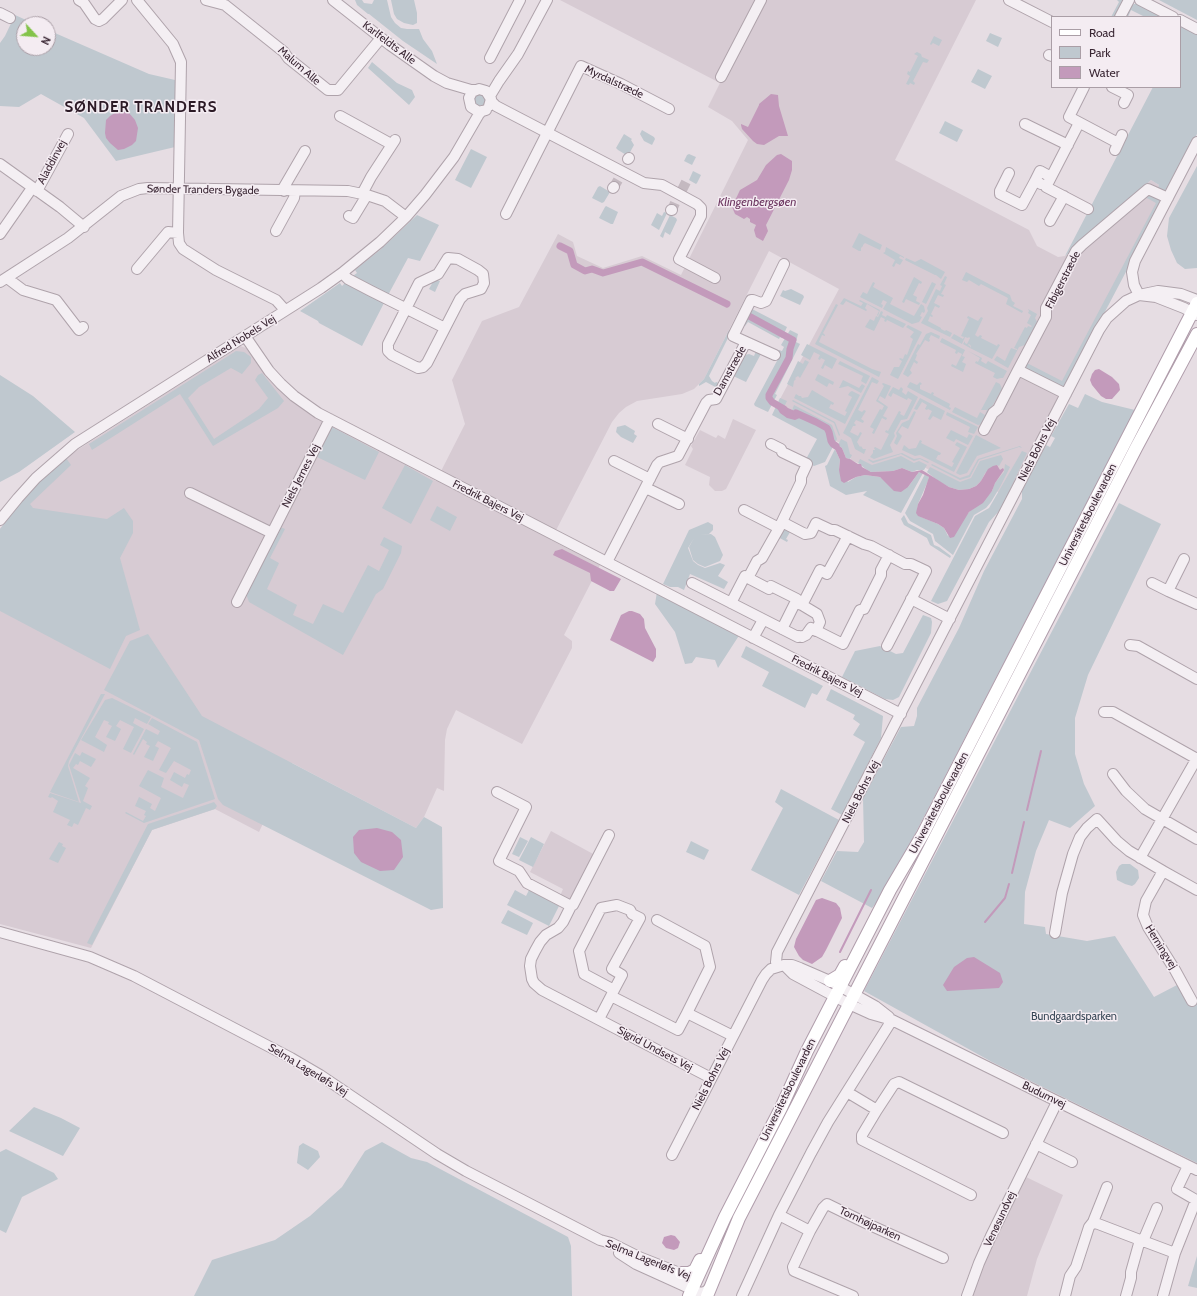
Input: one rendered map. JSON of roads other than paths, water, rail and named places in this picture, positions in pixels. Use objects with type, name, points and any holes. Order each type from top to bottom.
[{"type":"main road","name":"Universitetsboulevarden","points":[[699,1291],[739,1218],[890,890],[923,834],[1196,307]]},
{"type":"main road","name":"Universitetsboulevarden","points":[[699,1291],[725,1217],[781,1108],[807,1051],[843,994],[1197,334]]},
{"type":"main road","points":[[843,994],[886,916],[907,862]]},
{"type":"main road","points":[[681,1273],[692,1272],[698,1266],[725,1207],[765,1127],[770,1119],[781,1108]]},
{"type":"street","points":[[79,0],[84,3],[98,21],[103,19],[122,0]]},
{"type":"street","name":"Malum Alle","points":[[206,0],[225,5],[284,52],[288,58],[328,90],[338,90],[380,38]]},
{"type":"street","name":"Karlfeldts Alle","points":[[333,0],[380,38],[434,76],[447,83],[471,90],[477,90]]},
{"type":"street","points":[[490,58],[520,0]]},
{"type":"street","points":[[488,105],[476,111],[470,104],[470,95],[485,86],[494,78],[520,40],[541,0]]},
{"type":"street","name":"Alfred Nobels Vej","points":[[0,520],[36,478],[75,444],[342,273],[380,242],[425,195],[454,156],[479,114],[488,105],[498,81],[522,48],[547,0]]},
{"type":"street","points":[[721,77],[761,0]]},
{"type":"street","points":[[1009,0],[1051,21]]},
{"type":"street","points":[[1121,16],[1129,0]]},
{"type":"street","points":[[1140,0],[1171,16]]},
{"type":"street","points":[[141,2],[173,44],[181,62],[179,243],[183,249],[216,270],[276,300],[286,310]]},
{"type":"street","points":[[0,13],[10,18]]},
{"type":"street","points":[[1181,21],[1197,29]]},
{"type":"street","name":"Myrdalstræde","points":[[506,214],[581,66],[621,84],[669,109]]},
{"type":"street","name":"Karlfeldts Alle","points":[[447,83],[470,104]]},
{"type":"street","points":[[1084,88],[1069,118],[1118,143]]},
{"type":"street","points":[[1114,88],[1128,95],[1124,103]]},
{"type":"street","points":[[477,90],[486,91],[488,105],[493,110],[546,134],[621,173],[642,187],[660,189],[676,201],[698,209],[701,216],[679,259],[715,278]]},
{"type":"street","name":"Alfred Nobels Vej","points":[[465,138],[470,104]]},
{"type":"street","points":[[340,116],[393,142],[371,177],[353,218],[349,216]]},
{"type":"street","points":[[1046,187],[1079,123]]},
{"type":"street","points":[[1025,124],[1068,146]]},
{"type":"street","name":"Aladdinvej","points":[[0,234],[34,190],[68,134]]},
{"type":"street","points":[[1196,307],[1156,297],[1140,295],[1134,285],[1132,272],[1135,261],[1197,142]]},
{"type":"street","points":[[284,191],[284,187],[305,151]]},
{"type":"street","name":"Aladdinvej","points":[[0,164],[34,190],[60,207],[84,227]]},
{"type":"street","points":[[1009,173],[1000,190],[1000,194],[1022,205],[1040,171],[1051,177]]},
{"type":"street","points":[[1035,181],[1088,209]]},
{"type":"street","name":"Sønder Tranders Bygade","points":[[3,280],[84,227],[121,196],[131,191],[148,188],[348,191],[364,194],[384,201],[406,216]]},
{"type":"street","name":"Fibigerstræde","points":[[984,430],[993,413],[998,410],[1046,317],[1046,308],[1076,250],[1148,189],[1168,198]]},
{"type":"street","points":[[276,231],[294,198],[295,191]]},
{"type":"street","points":[[1050,221],[1064,196]]},
{"type":"street","points":[[137,269],[168,232],[178,233]]},
{"type":"street","points":[[448,258],[458,259],[482,273],[484,284],[481,289],[462,297],[427,363],[420,368],[414,367],[392,355],[388,350],[389,342],[406,309],[419,283],[436,276],[448,258]]},
{"type":"street","name":"Damstræde","points":[[775,355],[755,348],[733,336],[751,300],[761,304],[766,301],[784,264]]},
{"type":"street","points":[[342,273],[354,282],[445,328]]},
{"type":"street","name":"Sønder Tranders Bygade","points":[[3,280],[23,290],[56,300],[79,330],[83,327]]},
{"type":"street","name":"Niels Bohrs Vej","points":[[672,1155],[766,974],[780,966],[776,962],[777,952],[1099,330],[1107,318],[1126,301],[1140,295]]},
{"type":"street","name":"Fredrik Bajers Vej","points":[[245,336],[269,371],[281,384],[294,396],[330,419],[901,714]]},
{"type":"street","name":"Damstræde","points":[[607,562],[657,465],[660,462],[678,456],[706,403],[709,400],[716,399],[746,342]]},
{"type":"street","points":[[1018,370],[1066,394]]},
{"type":"street","name":"Niels Jernes Vej","points":[[237,602],[330,419]]},
{"type":"street","points":[[658,424],[688,438]]},
{"type":"street","points":[[748,578],[756,561],[762,558],[781,525],[801,482],[801,477],[807,464],[782,452],[781,449],[771,444]]},
{"type":"street","points":[[614,461],[679,504]]},
{"type":"street","points":[[190,493],[272,533]]},
{"type":"street","points":[[744,510],[805,534],[811,533],[816,523],[831,530],[835,530],[905,564],[911,564],[926,571],[887,646]]},
{"type":"street","points":[[782,629],[820,570],[827,574],[848,536]]},
{"type":"street","points":[[731,603],[745,576],[769,589],[771,586],[797,599],[798,604],[817,614],[820,622],[816,631],[843,644],[860,610],[864,608],[889,556]]},
{"type":"street","points":[[1168,591],[1184,559]]},
{"type":"street","name":"Fredrik Bajers Vej","points":[[692,583],[798,637],[806,635],[811,628],[816,631]]},
{"type":"street","points":[[1152,583],[1197,604]]},
{"type":"street","points":[[912,599],[950,619]]},
{"type":"street","points":[[753,638],[763,620]]},
{"type":"street","points":[[1130,645],[1138,646],[1197,679]]},
{"type":"street","points":[[1104,712],[1114,712],[1197,758],[1140,858]]},
{"type":"street","points":[[1113,774],[1136,801],[1145,809],[1197,839]]},
{"type":"street","points":[[497,792],[526,807],[499,861],[519,871],[526,883],[570,906]]},
{"type":"street","points":[[1055,933],[1062,893],[1073,854],[1080,837],[1095,817],[1117,842],[1140,858],[1197,890]]},
{"type":"street","name":"Sigrid Undsets Vej","points":[[609,835],[573,905],[570,906],[563,922],[540,942],[530,962],[532,979],[542,990],[711,1078]]},
{"type":"street","name":"Herningvej","points":[[1163,871],[1146,902],[1144,908],[1145,921],[1192,1001]]},
{"type":"street","points":[[599,1019],[613,993],[622,975],[612,969],[640,918],[632,914],[630,910],[617,905],[601,908],[579,952],[584,974],[613,993],[678,1030],[710,967],[705,946],[657,920]]},
{"type":"street","name":"Selma Lagerløfs Vej","points":[[0,932],[90,957],[134,976],[291,1058],[320,1075],[437,1154],[466,1171],[600,1240],[611,1243],[639,1257],[681,1273],[699,1291]]},
{"type":"street","points":[[780,966],[793,974],[843,994]]},
{"type":"street","points":[[780,966],[796,966],[843,994]]},
{"type":"street","name":"Budumvej","points":[[843,994],[871,1014],[892,1020],[1193,1168]]},
{"type":"street","points":[[687,1013],[733,1036]]},
{"type":"street","points":[[742,1296],[779,1215],[811,1153],[892,1020]]},
{"type":"street","points":[[971,1195],[862,1140],[862,1135],[894,1084],[899,1082],[1003,1133]]},
{"type":"street","points":[[847,1092],[877,1110]]},
{"type":"street","name":"Venøsundvej","points":[[967,1296],[991,1236],[1057,1102]]},
{"type":"street","points":[[1036,1144],[1072,1162]]},
{"type":"street","points":[[1162,1296],[1175,1253],[1196,1200],[1177,1189],[1193,1168]]},
{"type":"street","points":[[1064,1296],[1070,1276],[1076,1267],[1089,1227],[1093,1222],[1107,1187]]},
{"type":"street","name":"Tornhøjparken","points":[[853,1296],[794,1271],[793,1267],[810,1232],[823,1208],[828,1204],[943,1258]]},
{"type":"street","points":[[1126,1296],[1131,1278],[1131,1272],[1142,1240],[1157,1208]]},
{"type":"street","points":[[779,1215],[810,1232]]},
{"type":"street","points":[[1093,1222],[1175,1253]]},
{"type":"street","name":"Selma Lagerløfs Vej","points":[[600,1240],[608,1247],[636,1264],[699,1291]]},
{"type":"water","points":[[771,94],[778,95],[779,106],[788,136],[779,136],[764,145],[757,144],[742,129],[741,124],[748,127],[759,104]]},
{"type":"water","points":[[118,111],[129,113],[135,120],[138,128],[136,141],[124,149],[118,150],[106,138],[105,133],[106,120]]},
{"type":"water","name":"Klingenbergsøen","points":[[781,154],[792,161],[792,170],[789,180],[766,225],[768,231],[763,241],[756,237],[754,230],[756,225],[750,222],[750,219],[747,217],[744,219],[735,214],[732,207],[740,190],[757,180],[766,165],[777,155]]},
{"type":"water","points":[[1099,369],[1112,377],[1119,384],[1120,390],[1112,399],[1106,399],[1101,396],[1092,385],[1090,380],[1092,374],[1095,370]]},
{"type":"water","points":[[779,404],[804,416],[795,420],[787,418],[780,413],[777,408],[777,405]]},
{"type":"water","points":[[838,445],[842,448],[846,458],[861,464],[862,467],[871,472],[893,471],[902,468],[912,472],[922,470],[949,487],[959,490],[969,489],[976,486],[981,481],[988,469],[993,466],[997,465],[1000,470],[1003,468],[1004,470],[983,503],[969,512],[954,537],[950,538],[944,528],[918,516],[916,513],[929,477],[919,472],[908,487],[901,492],[894,491],[880,477],[865,475],[856,477],[844,483],[841,481],[839,470],[840,460],[835,449]]},
{"type":"water","points":[[562,549],[621,579],[614,591],[610,591],[591,581],[590,573],[553,555],[555,551]]},
{"type":"water","points":[[629,611],[640,614],[644,619],[645,628],[656,649],[656,657],[653,662],[610,640],[621,615]]},
{"type":"water","points":[[377,828],[392,832],[401,840],[403,857],[394,870],[380,871],[361,862],[354,853],[353,837],[359,830]]},
{"type":"water","points":[[822,898],[836,903],[840,908],[842,918],[822,957],[812,964],[803,960],[794,947],[796,939],[816,900]]},
{"type":"water","points":[[974,957],[1000,973],[1003,982],[999,988],[947,991],[943,985],[954,967],[967,958]]},
{"type":"water","points":[[671,1235],[675,1236],[680,1242],[678,1248],[674,1250],[666,1248],[662,1243],[664,1237]]},
{"type":"waterway","points":[[560,246],[570,251],[574,265],[585,271],[592,269],[603,273],[642,262],[727,304]]},
{"type":"waterway","points":[[749,316],[793,340],[789,358],[769,395],[772,402],[784,409]]},
{"type":"waterway","points":[[796,413],[827,428],[831,441],[836,446]]},
{"type":"waterway","points":[[1027,810],[1041,751]]},
{"type":"waterway","points":[[1012,873],[1024,822]]},
{"type":"waterway","points":[[985,922],[1005,898],[1009,884]]},
{"type":"waterway","points":[[840,952],[871,890]]},
{"type":"tunnel","points":[[614,187],[618,180]]},
{"type":"tunnel","points":[[682,190],[686,182]]},
{"type":"tunnel","points":[[672,210],[675,203]]},
{"type":"district","name":"SØNDER TRANDERS","points":[[141,108]]},
{"type":"park label","name":"Bundgaardsparken","points":[[1074,1017]]}]
